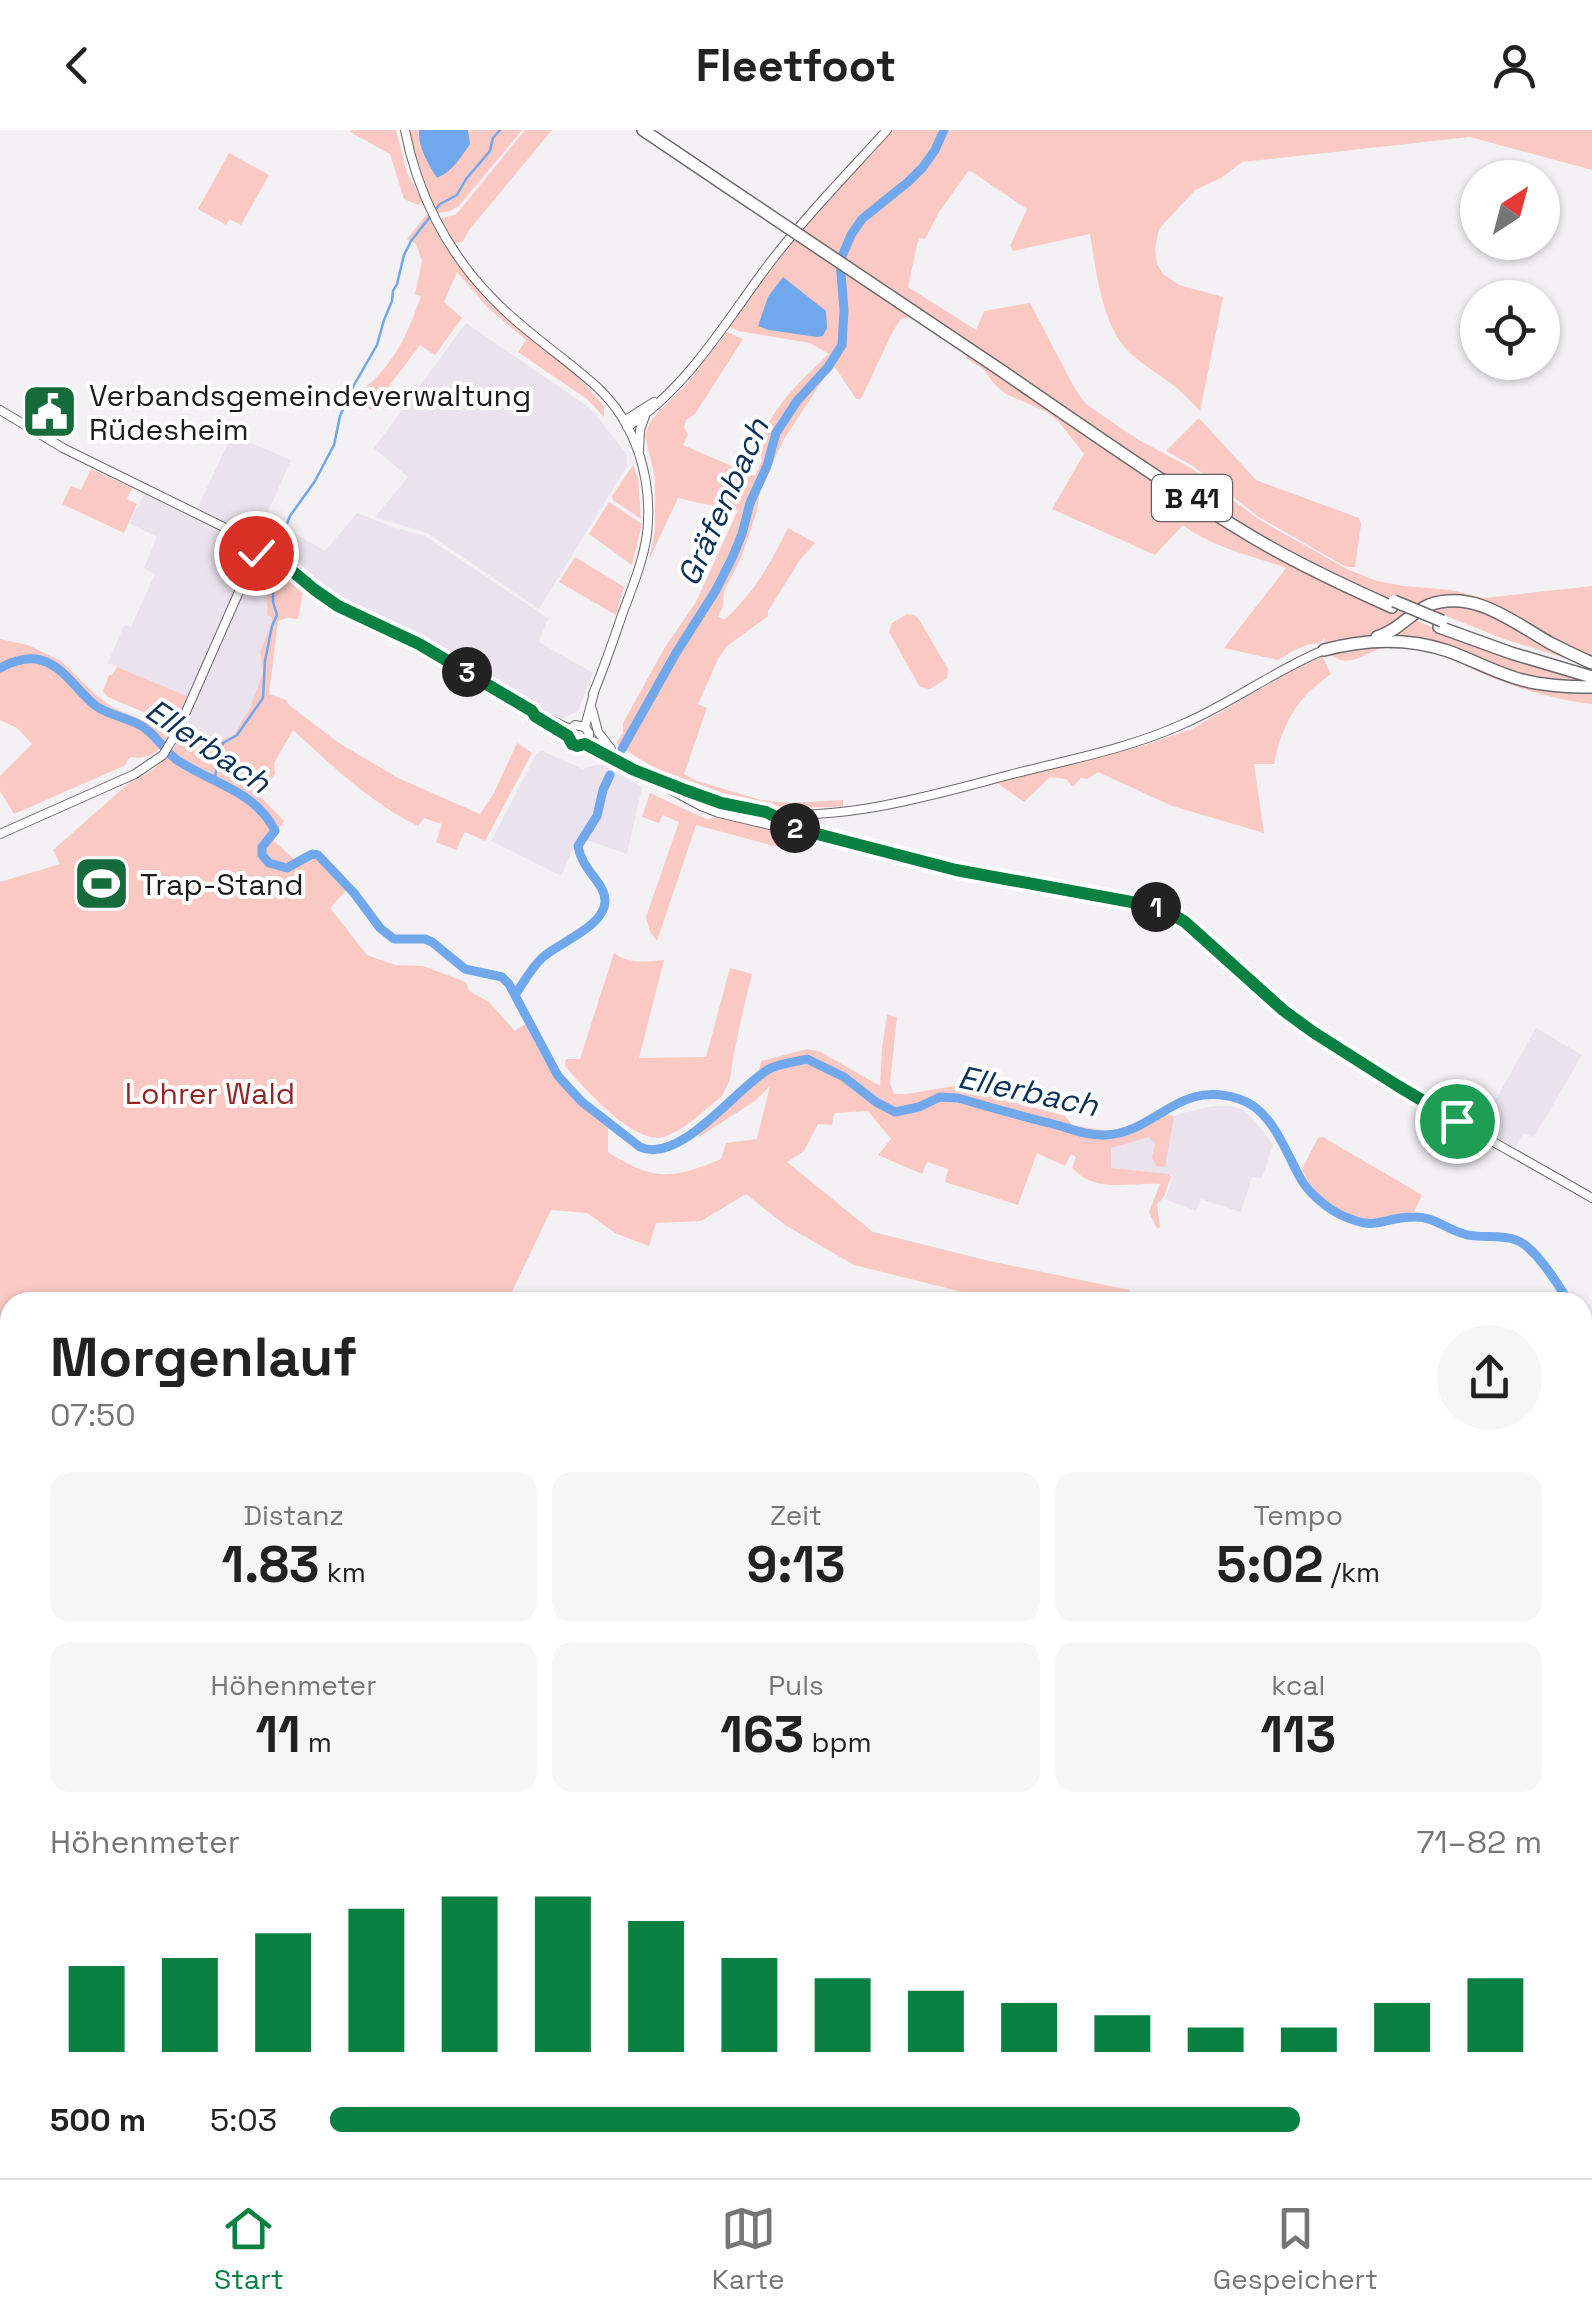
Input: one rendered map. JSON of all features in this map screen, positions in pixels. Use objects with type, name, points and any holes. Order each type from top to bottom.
[{"type":"highway","name":"B 41","points":[[643,130],[737,189]]},
{"type":"highway","name":"B 41","points":[[654,130],[1004,369],[1258,532],[1393,604],[1440,624],[1592,670]]},
{"type":"highway","name":"B 41","points":[[1324,650],[1388,634],[1427,606],[1453,600],[1496,611],[1592,670]]},
{"type":"highway","name":"B 41","points":[[1368,640],[1421,644],[1533,682],[1592,686]]},
{"type":"main road","points":[[404,130],[423,192],[463,263],[490,297],[597,387],[626,424],[645,474],[648,505],[644,551],[591,703],[575,729]]},
{"type":"main road","points":[[626,424],[645,416],[672,390],[771,262],[887,130]]},
{"type":"main road","points":[[626,424],[672,390]]},
{"type":"main road","points":[[0,410],[63,448],[252,540]]},
{"type":"main road","points":[[639,454],[645,416]]},
{"type":"main road","points":[[258,536],[266,538],[267,550],[256,553],[252,540],[258,536]]},
{"type":"main road","points":[[267,550],[338,606],[419,644],[532,711],[589,733],[587,742]]},
{"type":"main road","points":[[0,834],[134,774],[163,754],[171,745],[256,553]]},
{"type":"main road","points":[[591,703],[602,741],[637,769],[721,803],[766,812],[816,814],[857,810],[1142,740],[1210,712],[1299,660],[1324,650]]},
{"type":"main road","points":[[587,742],[572,744],[575,729],[595,689]]},
{"type":"main road","points":[[587,742],[701,806],[802,830]]},
{"type":"main road","points":[[637,769],[685,790]]},
{"type":"main road","points":[[766,812],[813,834],[956,870],[1165,910],[1194,928],[1283,1010],[1313,1032],[1432,1107],[1592,1198]]},
{"type":"main road","points":[[813,834],[808,822],[816,814]]},
{"type":"shaded area","points":[[466,323],[590,408],[626,453],[627,466],[539,609],[427,533],[375,517],[408,477],[374,448]]},
{"type":"shaded area","points":[[232,435],[291,460],[264,521],[325,551],[357,513],[425,536],[548,618],[539,642],[593,673],[578,711],[561,722],[554,720],[341,601],[273,548],[262,566],[269,569],[267,614],[272,622],[260,652],[263,672],[250,708],[234,736],[216,742],[183,729],[195,700],[108,663],[124,625],[131,627],[155,574],[144,568],[157,537],[129,523],[144,494],[193,517]]},
{"type":"shaded area","points":[[542,751],[583,769],[603,765],[642,787],[627,854],[578,837],[561,876],[491,841],[537,753]]},
{"type":"shaded area","points":[[1536,1028],[1582,1055],[1534,1137],[1523,1133],[1515,1148],[1480,1127]]},
{"type":"shaded area","points":[[1213,1106],[1243,1110],[1273,1145],[1262,1178],[1252,1177],[1241,1212],[1201,1199],[1196,1211],[1165,1199],[1171,1174],[1100,1182],[1097,1137],[1144,1129],[1179,1114]]},
{"type":"green space","points":[[351,130],[396,130],[407,173],[423,202],[418,205],[404,199],[390,154]]},
{"type":"green space","points":[[409,130],[419,130],[418,135],[459,160],[469,144],[468,130],[522,130],[459,206],[438,213],[420,173]]},
{"type":"green space","points":[[525,130],[552,130],[463,241],[455,244],[441,218],[459,211]]},
{"type":"green space","points":[[882,130],[1592,130],[1592,170],[1470,137],[1242,162],[1195,190],[1159,229],[1155,248],[1163,274],[1179,285],[1223,297],[1200,411],[1119,340],[1102,296],[1090,234],[1013,251],[1010,246],[1027,209],[969,170],[925,239],[920,238],[908,287],[976,330],[984,311],[1030,303],[1086,404],[1137,439],[1191,468],[1258,519],[1347,569],[1377,581],[1484,598],[1592,586],[1592,660],[1455,598],[1381,635],[1323,645],[1325,638],[1278,660],[1224,648],[1286,568],[1219,545],[1183,525],[1155,555],[1052,509],[1084,454],[1047,412],[1006,394],[984,369],[966,358],[967,353],[910,317],[901,319],[892,333],[861,399],[856,399],[835,367],[784,439],[760,490],[757,511],[741,558],[724,591],[718,616],[724,620],[753,588],[788,528],[815,543],[800,560],[768,616],[727,646],[718,659],[698,704],[707,708],[684,774],[761,800],[843,800],[843,807],[769,806],[720,795],[666,774],[616,743],[665,647],[696,602],[738,510],[678,498],[649,560],[655,530],[655,478],[645,435],[650,422],[686,385],[727,332],[743,339],[695,414],[686,420],[688,434],[683,445],[755,476],[762,461],[764,432],[772,417],[794,388],[829,354],[810,343],[738,331],[729,326],[808,224],[803,216]]},
{"type":"green space","points":[[229,153],[269,175],[241,225],[229,219],[226,225],[198,209]]},
{"type":"green space","points":[[427,214],[442,242],[489,303],[575,374],[604,406],[604,417],[587,399],[518,352],[526,340],[488,308],[457,272],[444,302],[462,318],[435,355],[420,345],[371,410],[354,398],[388,364],[415,313],[421,296],[415,294],[422,261],[416,244],[407,239]]},
{"type":"green space","points":[[1199,418],[1256,480],[1359,518],[1355,567],[1346,567],[1259,517],[1193,466],[1166,451]]},
{"type":"green space","points":[[633,465],[638,478],[641,519],[612,496]]},
{"type":"green space","points":[[91,469],[132,488],[127,499],[137,504],[124,533],[62,504],[71,486],[81,490]]},
{"type":"green space","points":[[609,502],[642,524],[632,565],[589,534]]},
{"type":"green space","points":[[575,557],[624,587],[616,615],[559,582]]},
{"type":"green space","name":"Lohrer Wald","points":[[264,562],[273,564],[304,588],[298,619],[278,621],[269,694],[286,700],[339,743],[398,778],[480,814],[517,743],[532,753],[485,841],[465,832],[456,850],[436,842],[442,824],[424,818],[418,826],[384,806],[293,730],[274,763],[275,774],[259,795],[284,821],[272,839],[297,862],[316,850],[351,885],[330,908],[367,955],[395,965],[423,966],[466,982],[469,991],[489,1002],[515,1031],[525,1024],[546,1063],[577,1100],[608,1125],[608,1152],[651,1173],[690,1171],[721,1159],[726,1143],[757,1139],[770,1086],[755,1101],[699,1137],[697,1126],[759,1072],[761,1061],[807,1049],[821,1052],[880,1086],[887,1015],[897,1017],[890,1083],[894,1094],[954,1086],[1065,1116],[1072,1125],[1106,1130],[1135,1126],[1154,1112],[1174,1116],[1165,1167],[1156,1166],[1152,1158],[1155,1143],[1149,1137],[1111,1148],[1111,1168],[1171,1177],[1157,1204],[1157,1229],[1149,1212],[1160,1184],[1102,1184],[1072,1168],[1076,1157],[1071,1154],[1065,1166],[1037,1153],[1018,1205],[945,1182],[948,1169],[927,1162],[922,1174],[878,1155],[891,1139],[868,1111],[834,1113],[832,1125],[818,1124],[804,1151],[787,1162],[873,1232],[1130,1292],[963,1292],[854,1265],[785,1225],[746,1194],[701,1221],[656,1223],[649,1246],[615,1233],[587,1213],[551,1210],[512,1292],[0,1292],[0,882],[60,864],[53,850],[130,782],[153,770],[173,750],[180,735],[214,748],[216,742],[234,735],[250,708],[263,672],[260,652],[272,622],[267,615],[268,570],[261,566]]},
{"type":"green space","points":[[1478,605],[1587,665],[1504,639],[1426,608]]},
{"type":"green space","points":[[907,614],[920,621],[948,669],[947,678],[930,689],[920,687],[889,632],[892,623]]},
{"type":"green space","points":[[1410,618],[1592,678],[1592,684],[1548,682],[1390,639]]},
{"type":"green space","points":[[0,639],[28,645],[61,661],[112,707],[171,733],[150,755],[131,757],[126,765],[14,814],[0,791],[0,776],[32,744],[17,728],[0,720]]},
{"type":"green space","points":[[1397,644],[1444,655],[1520,682],[1592,689],[1592,704],[1529,691],[1439,655],[1408,648],[1389,646],[1345,661],[1331,655],[1361,646]]},
{"type":"green space","points":[[1322,656],[1331,674],[1294,710],[1274,764],[1254,764],[1264,833],[1172,806],[1098,772],[1081,778],[1073,787],[1066,779],[1050,777],[1024,802],[997,783],[1142,746],[1192,729]]},
{"type":"green space","points":[[117,667],[189,697],[178,722],[171,724],[108,697],[103,691]]},
{"type":"green space","points":[[650,793],[706,819],[722,817],[789,834],[785,849],[696,825],[657,941],[646,917],[679,822],[663,815],[659,823],[642,817]]},
{"type":"green space","points":[[614,953],[631,961],[664,960],[639,1058],[706,1057],[730,968],[752,974],[730,1077],[722,1096],[687,1125],[663,1137],[651,1137],[624,1124],[565,1066],[566,1059],[580,1059]]},
{"type":"green space","points":[[1323,1137],[1422,1195],[1414,1212],[1357,1218],[1328,1203],[1302,1169],[1318,1138]]},
{"type":"water","points":[[419,130],[468,130],[470,144],[452,168],[437,178],[422,149]]},
{"type":"water","points":[[783,277],[826,311],[827,328],[823,336],[758,326],[768,297]]},
{"type":"waterway","points":[[277,549],[290,516],[334,445],[340,416],[377,345],[411,241],[440,204],[457,195],[490,151],[500,130]]},
{"type":"waterway","name":"Gräfenbach","points":[[622,749],[733,556],[776,433],[842,345],[840,261],[851,235],[862,219],[923,167],[944,130]]},
{"type":"waterway","points":[[214,780],[223,743],[237,735],[263,698],[265,661],[277,615],[273,565]]},
{"type":"waterway","name":"Ellerbach","points":[[0,668],[31,659],[54,666],[96,706],[144,727],[177,760],[256,806],[275,831],[262,847],[262,855],[269,863],[287,868],[312,854],[318,855],[380,928],[394,939],[425,939],[465,969],[502,977],[558,1076],[582,1102],[640,1147],[656,1150],[672,1145],[707,1122],[769,1069],[807,1059],[844,1077],[895,1112],[940,1097],[958,1098],[1098,1135],[1139,1126],[1183,1101],[1217,1095],[1239,1099],[1261,1112],[1305,1186],[1336,1212],[1372,1224],[1421,1217],[1464,1234],[1516,1240],[1538,1258],[1563,1292]]},
{"type":"waterway","name":"Gräfenbach","points":[[515,995],[543,957],[590,926],[603,910],[604,894],[578,846],[597,816],[610,775]]},
{"type":"place","name":"Verbandsgemeindeverwaltung Rüdesheim","points":[[50,412]]},
{"type":"place","name":"Trap-Stand","points":[[101,884]]},
{"type":"route","points":[[256,553],[267,550],[338,606],[444,658],[532,711],[568,736],[572,744],[585,744],[634,770],[721,803],[766,812],[802,830],[939,866],[1165,910],[1194,928],[1283,1010],[1457,1121]]}]
